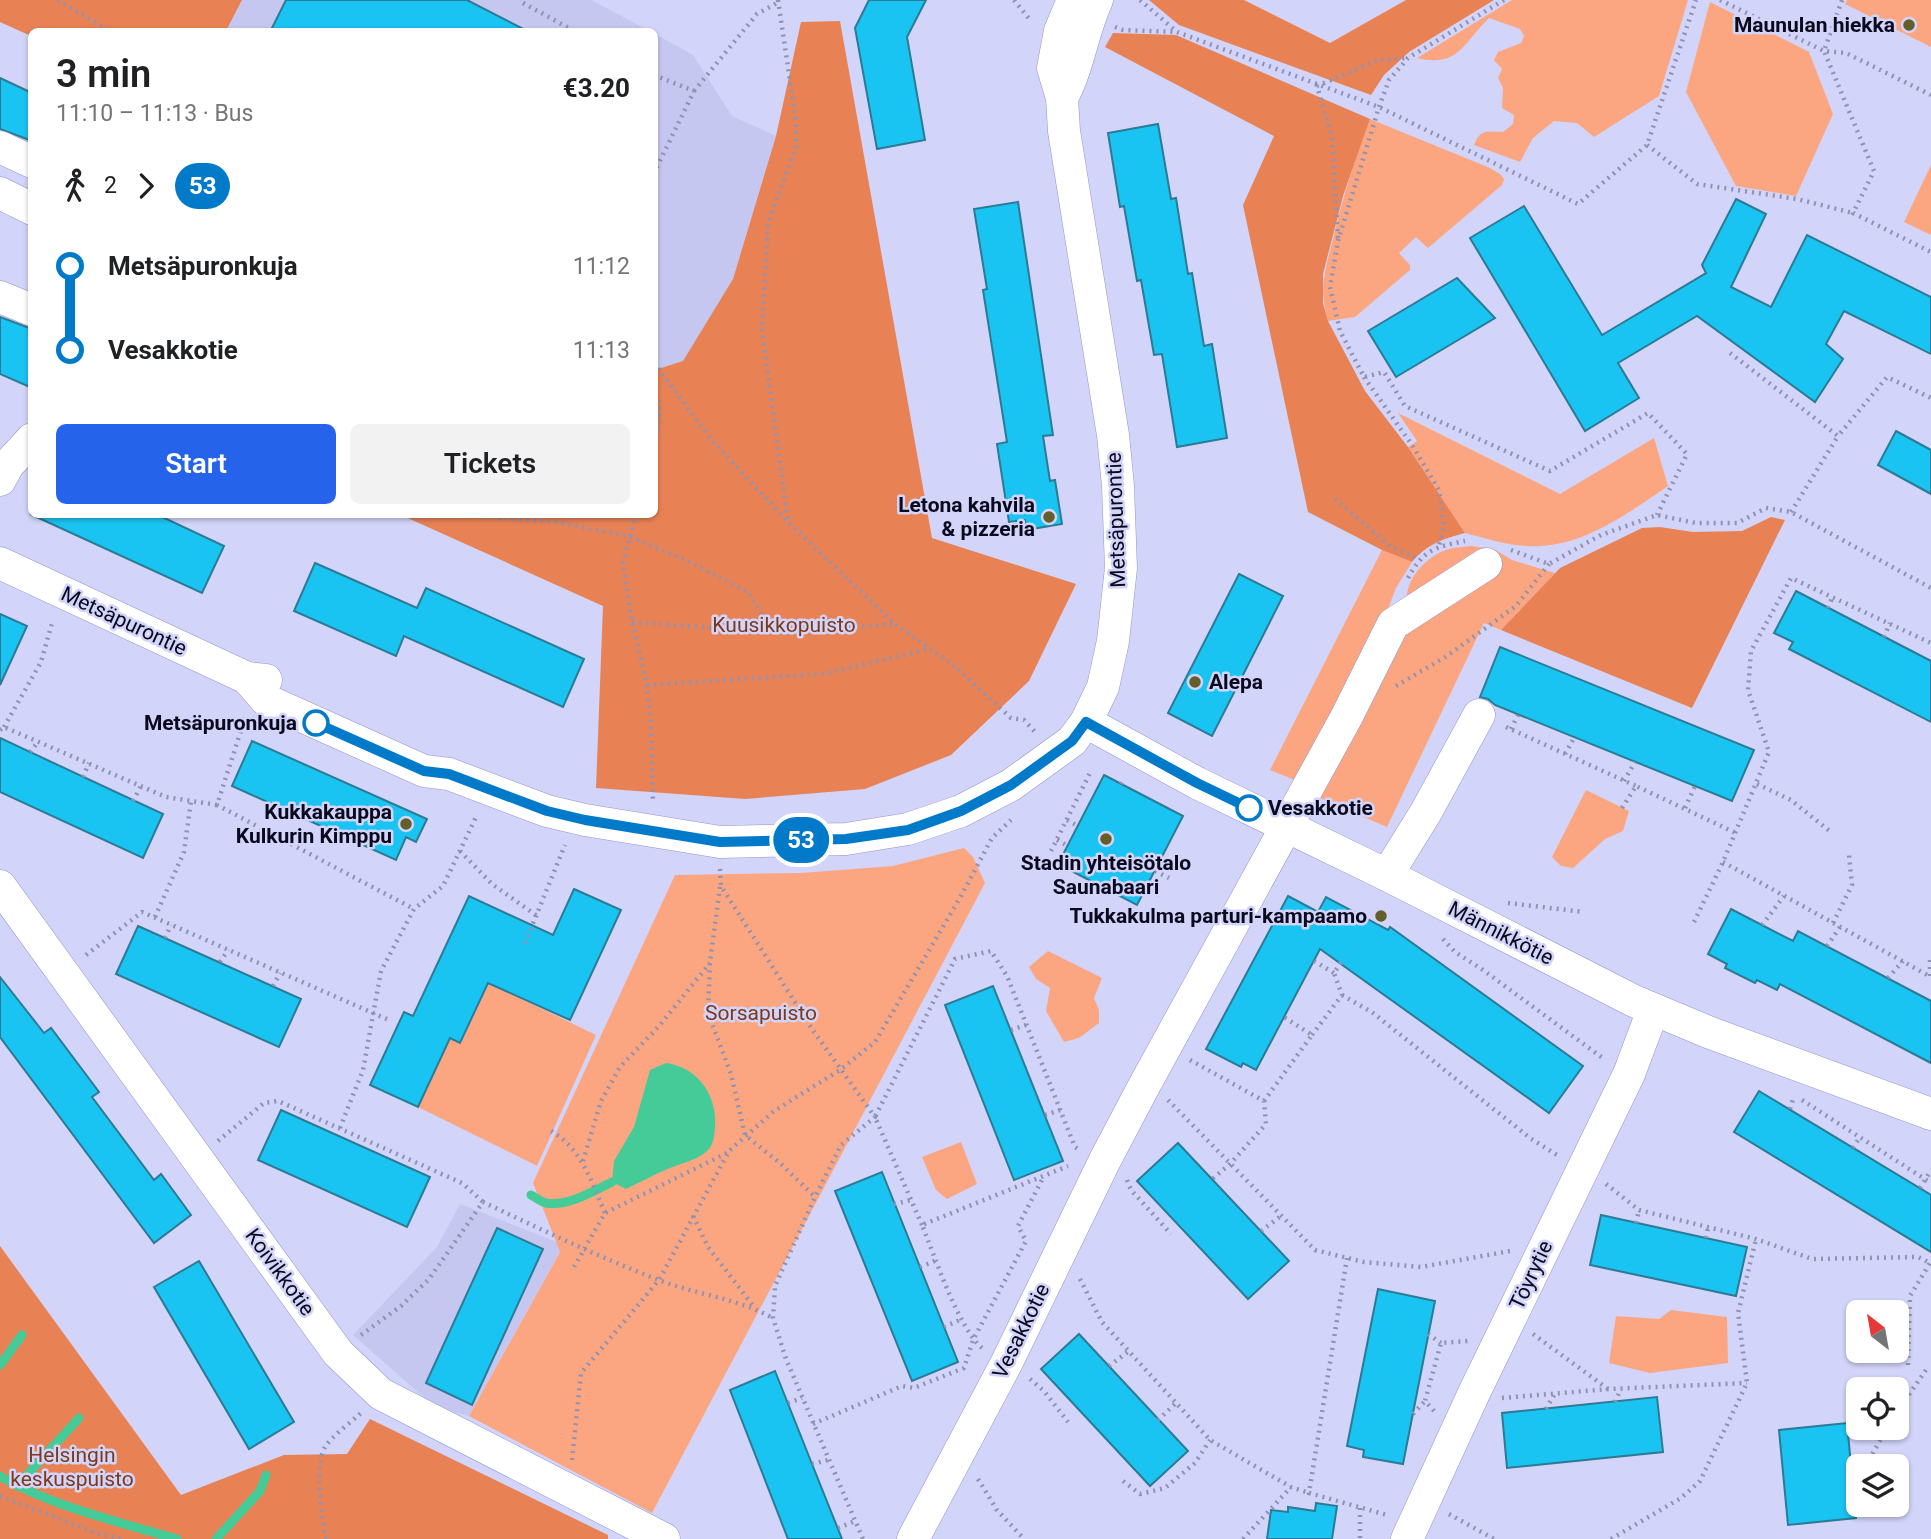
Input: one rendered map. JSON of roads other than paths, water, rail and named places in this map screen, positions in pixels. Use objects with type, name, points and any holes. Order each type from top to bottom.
[{"type":"street","name":"Metsäpurontie","points":[[0,563],[247,678],[275,681],[430,754],[449,774],[547,811],[585,820],[720,864],[846,839],[908,830],[961,811],[1011,785],[1072,741],[1086,722],[1103,687],[1113,641],[1121,568],[1118,486],[1113,435],[1064,131],[1062,97],[1073,77],[1082,41],[1085,6]]},
{"type":"street","points":[[0,147],[28,160]]},
{"type":"street","points":[[0,193],[28,207]]},
{"type":"street","points":[[0,297],[28,308]]},
{"type":"street","points":[[0,480],[8,465],[28,443]]},
{"type":"street","name":"Vesakkotie","points":[[913,1539],[1006,1364],[1105,1160],[1348,716],[1393,624],[1485,550]]},
{"type":"street","points":[[1387,875],[1426,812],[1479,715]]},
{"type":"street","name":"Männikkötie","points":[[1086,722],[1197,783],[1387,875],[1653,1010],[1931,1114]]},
{"type":"street","name":"Koivikkotie","points":[[0,886],[338,1353],[381,1394],[664,1539]]},
{"type":"street","name":"Töyrytie","points":[[1409,1533],[1582,1167],[1629,1074],[1653,1010]]},
{"type":"waterway","points":[[531,1195],[546,1203],[563,1203],[612,1182]]},
{"type":"waterway","points":[[0,1365],[22,1335]]},
{"type":"waterway","points":[[17,1486],[79,1418]]},
{"type":"waterway","points":[[216,1539],[260,1491],[266,1475]]},
{"type":"waterway","points":[[0,1476],[40,1496],[109,1520],[177,1539]]},
{"type":"place","name":"Maunulan hiekka","points":[[1909,25]]},
{"type":"place","name":"Letona kahvila & pizzeria","points":[[1049,517]]},
{"type":"place","name":"Alepa","points":[[1195,682]]},
{"type":"place","name":"Metsäpuronkuja","points":[[316,723]]},
{"type":"place","name":"Vesakkotie","points":[[1249,808]]},
{"type":"place","name":"Kukkakauppa Kulkurin Kimppu","points":[[406,824]]},
{"type":"place","name":"Stadin yhteisötalo Saunabaari","points":[[1106,839]]},
{"type":"place","name":"Tukkakulma parturi-kampaamo","points":[[1381,916]]},
{"type":"park label","name":"Kuusikkopuisto","points":[[784,625]]},
{"type":"park label","name":"Sorsapuisto","points":[[761,1013]]},
{"type":"park label","name":"Helsingin keskuspuisto","points":[[72,1467]]}]
